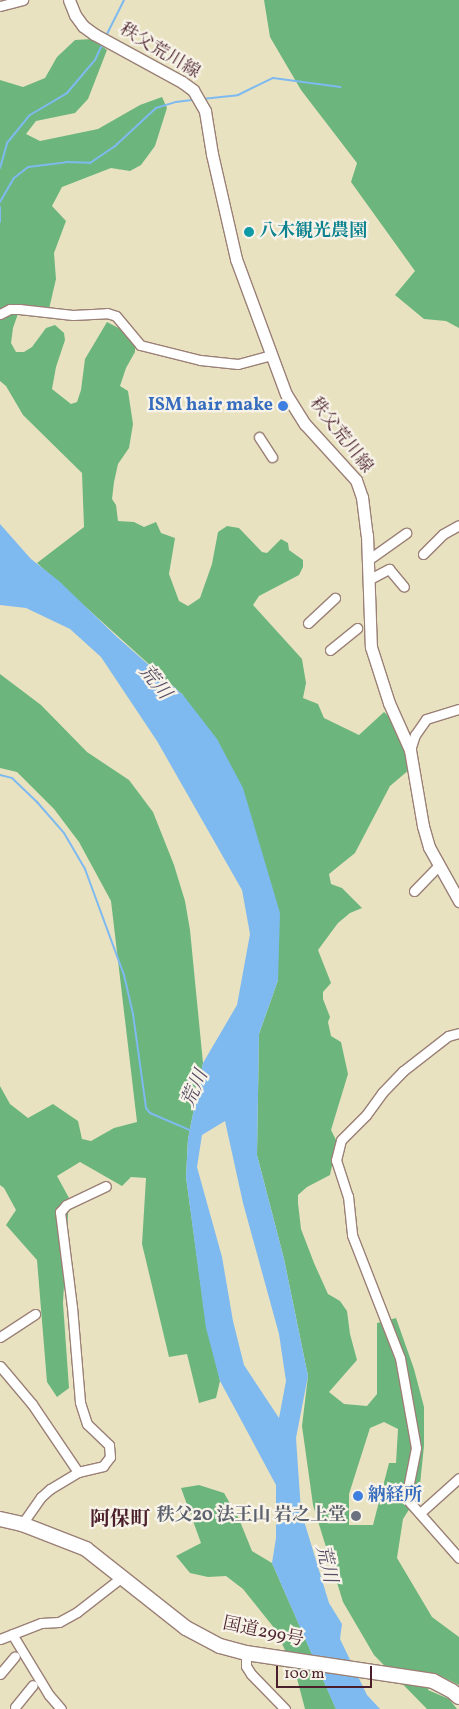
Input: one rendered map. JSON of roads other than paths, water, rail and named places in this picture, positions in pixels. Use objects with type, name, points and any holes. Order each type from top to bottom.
[{"type":"highway","name":"国道299号","points":[[0,1519],[22,1524],[86,1549],[186,1628],[220,1646],[246,1653],[432,1681],[452,1695]]},
{"type":"main road","name":"秩父荒川線","points":[[69,0],[75,15],[84,26],[94,34],[182,82],[193,90],[205,111],[212,154],[239,269],[292,404],[305,424],[356,480],[363,504],[368,560],[371,647],[389,703],[410,750],[423,826],[429,847],[459,901]]},
{"type":"street","points":[[0,6],[23,0]]},
{"type":"street","points":[[0,314],[10,309],[66,315],[107,313],[116,316],[140,345],[200,360],[238,364],[272,354]]},
{"type":"street","points":[[259,437],[272,458]]},
{"type":"street","points":[[423,554],[443,534],[459,524]]},
{"type":"street","points":[[368,560],[406,533]]},
{"type":"street","points":[[368,580],[389,569],[404,587]]},
{"type":"street","points":[[308,622],[335,598]]},
{"type":"street","points":[[330,650],[357,628]]},
{"type":"street","points":[[410,750],[414,735],[426,719],[459,709]]},
{"type":"street","points":[[414,891],[438,866]]},
{"type":"street","points":[[459,1033],[448,1036],[403,1071],[366,1115],[341,1140],[336,1160],[348,1196],[352,1235],[400,1358],[416,1448],[405,1494],[406,1498],[459,1558]]},
{"type":"street","points":[[22,1524],[41,1497],[50,1489],[78,1472],[103,1466],[110,1457],[109,1445],[87,1424],[80,1402],[72,1307],[60,1212],[66,1205],[106,1186]]},
{"type":"street","points":[[0,1337],[36,1314]]},
{"type":"street","points":[[0,1366],[42,1418],[78,1472]]},
{"type":"street","points":[[420,1513],[459,1478]]},
{"type":"street","points":[[0,1639],[41,1623],[59,1622],[77,1612],[122,1576]]},
{"type":"street","points":[[12,1634],[49,1695],[61,1709]]},
{"type":"street","points":[[246,1653],[246,1666],[251,1674],[285,1709]]},
{"type":"street","points":[[0,1674],[15,1656]]},
{"type":"street","points":[[15,1707],[33,1685]]},
{"type":"water","name":"荒川","points":[[0,524],[31,559],[59,581],[117,637],[183,695],[217,739],[243,788],[280,913],[278,980],[259,1034],[257,1155],[284,1259],[308,1376],[296,1438],[301,1511],[329,1603],[342,1624],[340,1639],[367,1695],[380,1709],[336,1709],[334,1705],[272,1563],[276,1538],[276,1485],[220,1381],[206,1328],[186,1177],[188,1139],[203,1063],[237,1005],[250,934],[242,890],[157,741],[101,657],[70,629],[26,608],[0,605]],"holes":[[[225,1121],[243,1203],[279,1334],[286,1381],[279,1418],[244,1365],[233,1321],[222,1257],[197,1167],[202,1135]]]},
{"type":"waterway","points":[[106,36],[124,0]]},
{"type":"waterway","points":[[0,168],[7,143],[30,115],[67,93],[95,60],[103,43]]},
{"type":"waterway","points":[[202,99],[238,95],[273,78],[340,87]]},
{"type":"waterway","points":[[0,202],[14,178],[28,167],[66,162],[90,163],[114,147],[156,108],[176,102],[192,100]]},
{"type":"waterway","points":[[0,207],[0,222]]},
{"type":"waterway","points":[[0,775],[12,778],[37,802],[64,833],[85,869],[124,975],[133,1014],[146,1108],[150,1113],[192,1131]]},
{"type":"place","name":"八木観光農園","points":[[249,232]]},
{"type":"place","name":"ISM hair make","points":[[283,406]]},
{"type":"place","name":"納経所","points":[[358,1496]]},
{"type":"place","name":"秩父20 法王山 岩之上堂","points":[[356,1516]]},
{"type":"district","name":"阿保町","points":[[120,1520]]}]
